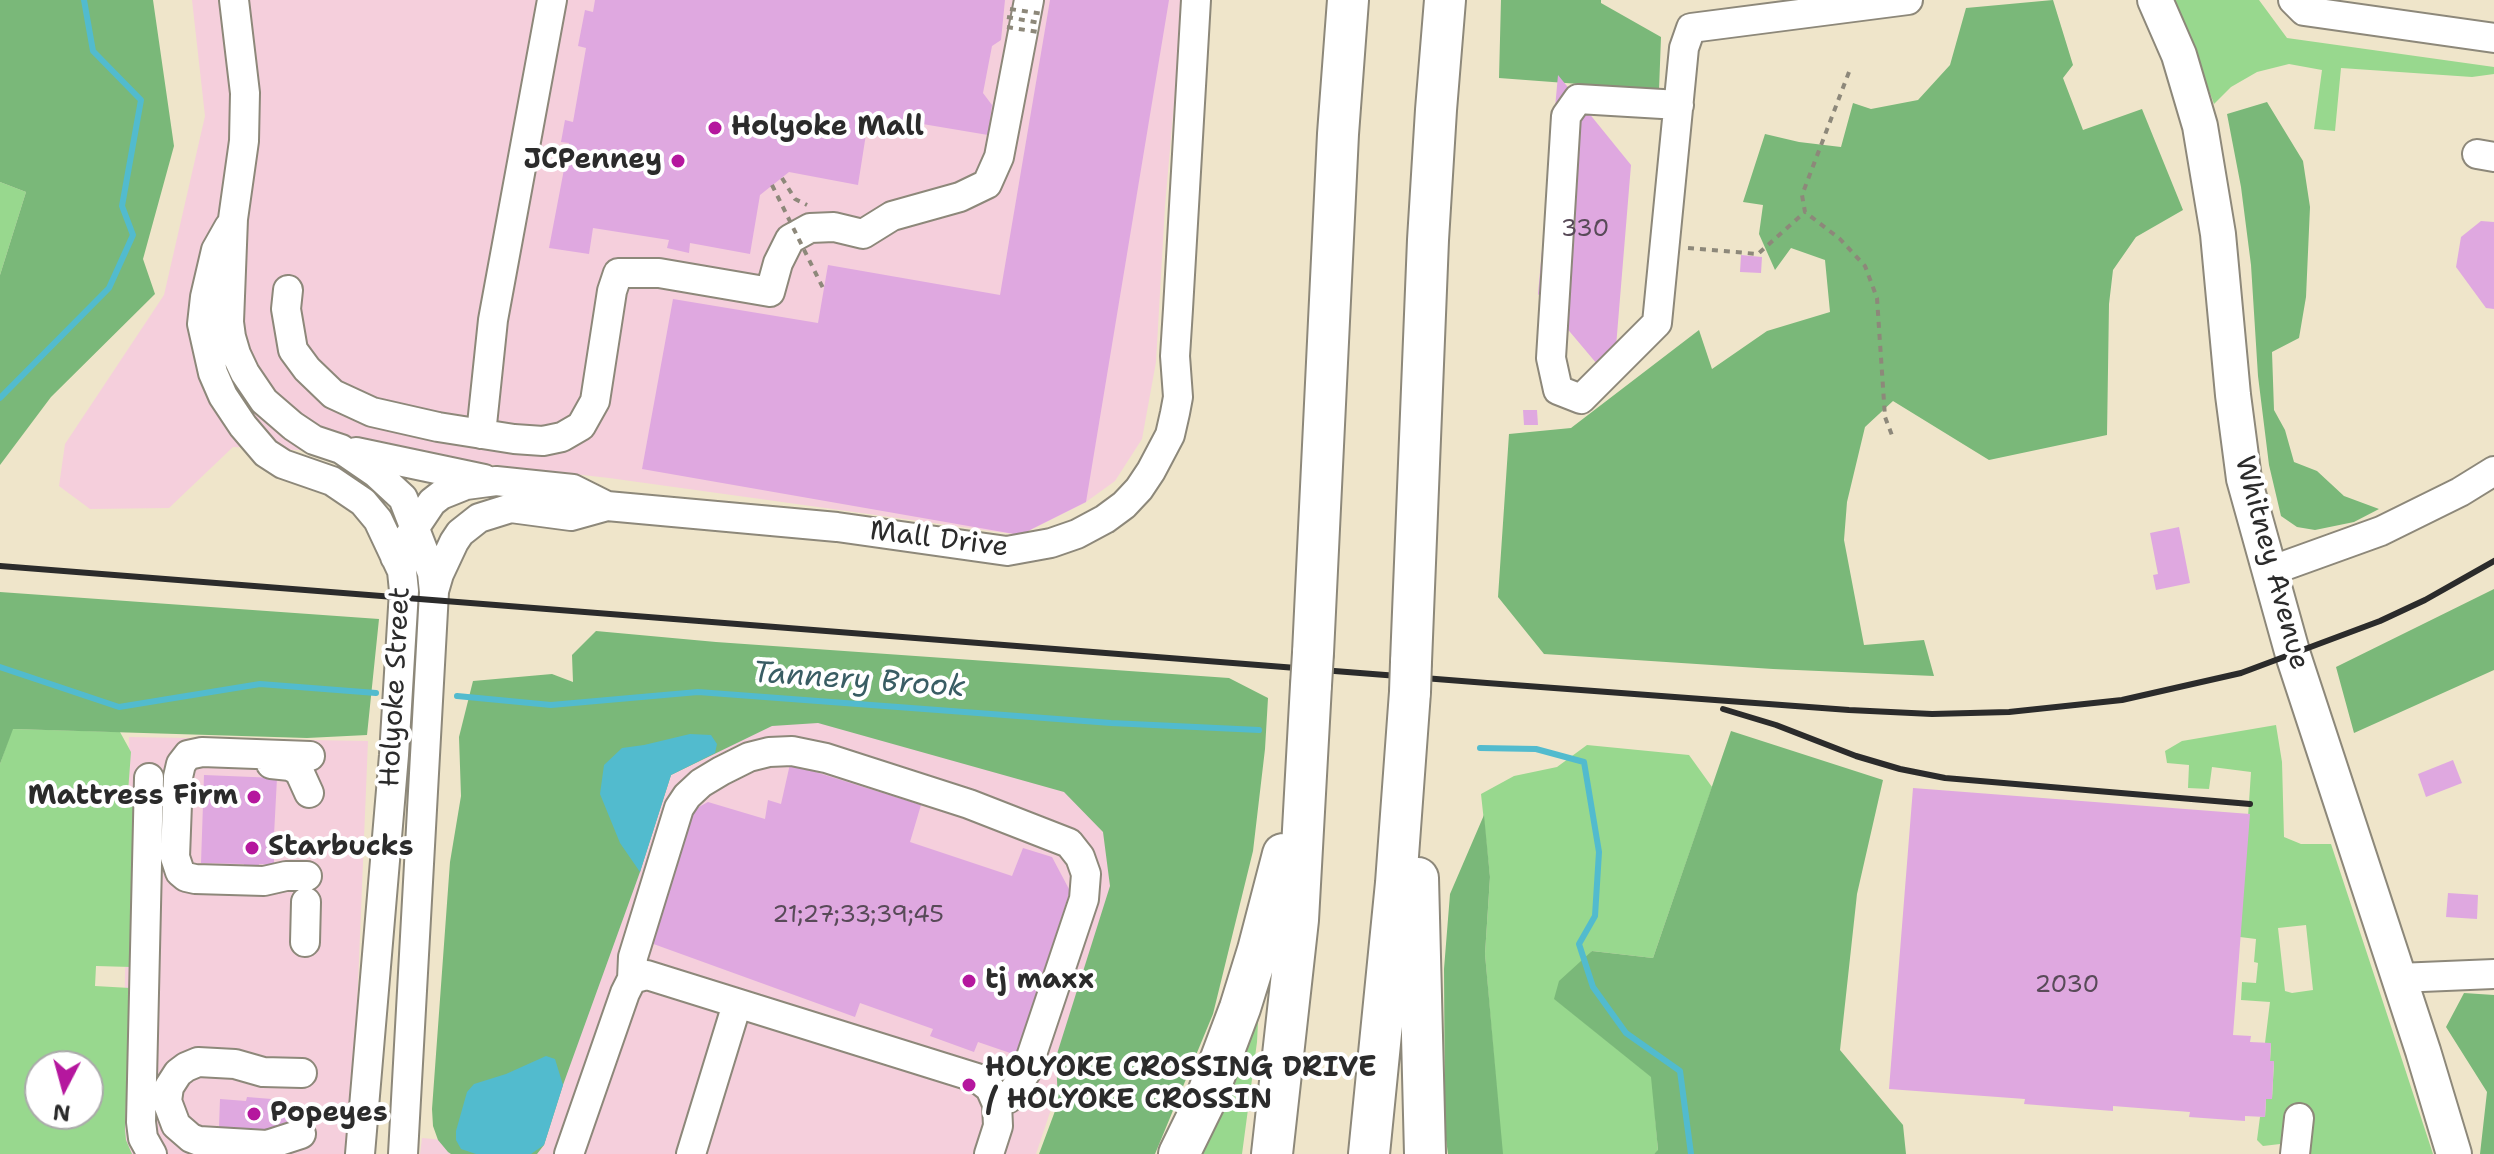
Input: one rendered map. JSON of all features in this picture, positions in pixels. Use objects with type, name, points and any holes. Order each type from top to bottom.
[{"type":"highway","points":[[1272,1154],[1298,920],[1336,166],[1348,0]]},
{"type":"highway","points":[[1369,1154],[1396,883],[1410,687],[1428,240],[1445,0]]},
{"type":"highway","points":[[1410,687],[1425,1154]]},
{"type":"highway","points":[[1179,1154],[1218,1069],[1258,950],[1284,852],[1309,725]]},
{"type":"main road","name":"Whitney Avenue","points":[[2155,0],[2179,55],[2200,126],[2218,234],[2244,479],[2293,655],[2454,1154]]},
{"type":"street","name":"Holyoke Street","points":[[234,0],[245,93],[244,141],[233,219],[229,322],[236,354],[253,386],[276,412],[314,440],[341,449],[403,498],[428,558],[434,592],[403,1154]]},
{"type":"street","points":[[481,434],[493,320],[552,0]]},
{"type":"street","name":"Mall Drive","points":[[434,592],[439,574],[460,533],[479,518],[511,508],[571,516],[607,506],[837,527],[1007,551],[1029,549],[1077,534],[1124,505],[1151,471],[1170,435],[1178,397],[1175,356],[1196,0]]},
{"type":"street","points":[[1679,105],[1578,99],[1566,116],[1551,358],[1558,390],[1581,399],[1657,323],[1679,105],[1684,48],[1691,28],[1908,0]]},
{"type":"street","points":[[2293,0],[2304,11],[2494,38]]},
{"type":"street","points":[[288,290],[286,309],[293,350],[307,369],[333,394],[372,412],[481,434],[543,441],[562,437],[581,426],[595,401],[612,291],[618,273],[659,273],[770,292],[778,263],[790,239],[810,228],[834,227],[863,234],[892,216],[960,197],[987,184],[999,157],[1026,13]]},
{"type":"street","name":"Holyoke Street","points":[[233,219],[216,250],[202,324],[213,373],[223,396],[266,453],[283,464],[332,481],[363,502],[378,520],[402,571],[404,591],[399,682],[360,1154]]},
{"type":"street","points":[[341,449],[496,481]]},
{"type":"street","points":[[2270,571],[2381,531],[2460,492],[2494,471]]},
{"type":"street","name":"Mall Drive","points":[[395,557],[432,502],[466,485],[496,481],[573,489],[607,506]]},
{"type":"street","points":[[378,520],[416,527],[447,519],[468,508],[511,508]]},
{"type":"street","points":[[569,1154],[604,1048],[632,979],[633,957],[679,808],[694,789],[721,771],[749,757],[769,752],[792,751],[826,758],[969,804],[1069,843],[1080,857],[1086,874],[1084,899],[1026,1072],[1009,1098],[997,1104]]},
{"type":"street","points":[[300,885],[195,879],[180,872],[175,857],[179,770],[184,759],[195,753],[310,756]]},
{"type":"street","points":[[300,885],[267,871],[201,868],[194,865],[187,850],[189,778],[194,766],[199,763],[285,765],[299,771],[309,793]]},
{"type":"street","points":[[149,778],[141,1122],[143,1138],[152,1154]]},
{"type":"street","points":[[300,885],[305,942]]},
{"type":"street","points":[[2398,978],[2494,974]]},
{"type":"street","points":[[632,979],[647,975],[977,1078],[990,1088],[997,1104],[998,1126],[989,1154]]},
{"type":"street","points":[[691,1154],[737,1004]]},
{"type":"street","points":[[291,1137],[267,1145],[191,1138],[171,1116],[167,1101],[169,1087],[178,1073],[198,1062],[241,1065],[302,1078]]},
{"type":"street","points":[[2295,1154],[2299,1118]]},
{"type":"path","points":[[1007,27],[1038,32]]},
{"type":"path","points":[[1849,72],[1802,195],[1805,212],[1840,239],[1865,266],[1877,298],[1885,417],[1893,438]]},
{"type":"path","points":[[782,178],[795,199],[816,210]]},
{"type":"path","points":[[772,185],[824,290]]},
{"type":"path","points":[[1699,249],[1758,254],[1805,212]]},
{"type":"shaded area","name":"Holyoke Mall","points":[[192,0],[1183,0],[1165,206],[1156,362],[1142,439],[1115,481],[1086,502],[1020,535],[609,478],[407,455],[233,447],[169,508],[90,509],[59,486],[65,444],[164,295],[205,116]]},
{"type":"shaded area","points":[[804,708],[1150,814],[1036,1154],[420,1154],[422,1138],[520,1147],[653,758]]},
{"type":"shaded area","points":[[129,737],[368,741],[351,1154],[122,1154]]},
{"type":"green space","points":[[0,0],[153,0],[174,146],[143,259],[155,294],[51,397],[0,465],[0,275],[26,192],[0,182]]},
{"type":"green space","points":[[1501,0],[1601,0],[1601,3],[1661,37],[1659,90],[1499,78]]},
{"type":"green space","points":[[2053,0],[2073,65],[2063,78],[2083,130],[2142,109],[2183,210],[2136,237],[2113,270],[2109,304],[2107,435],[1989,460],[1893,401],[1865,427],[1847,502],[1844,540],[1864,645],[1924,640],[1934,676],[1544,654],[1498,597],[1509,434],[1571,428],[1699,330],[1712,369],[1767,331],[1830,312],[1825,260],[1791,248],[1775,270],[1759,234],[1763,205],[1743,202],[1765,134],[1841,147],[1853,103],[1871,109],[1918,100],[1950,65],[1966,8]]},
{"type":"green space","points":[[2175,0],[2259,0],[2287,38],[2494,67],[2494,74],[2472,77],[2341,68],[2335,131],[2314,129],[2322,70],[2289,64],[2257,72],[2231,87],[2214,104]]},
{"type":"green space","points":[[2267,102],[2303,161],[2310,207],[2306,297],[2299,338],[2272,352],[2274,410],[2285,430],[2294,462],[2317,471],[2344,496],[2379,509],[2354,522],[2315,530],[2297,527],[2281,516],[2269,465],[2258,376],[2251,265],[2227,114]]},
{"type":"green space","points":[[0,182],[26,192],[0,275]]},
{"type":"green space","points":[[2494,589],[2494,670],[2354,733],[2336,667]]},
{"type":"green space","points":[[0,592],[379,619],[367,735],[307,738],[13,729],[0,764]]},
{"type":"green space","points":[[596,631],[1229,678],[1268,698],[1253,851],[1213,1014],[1155,1154],[1039,1154],[1058,1103],[1056,1057],[1110,886],[1103,832],[1064,792],[818,723],[772,726],[671,775],[544,1145],[537,1154],[448,1152],[438,1140],[432,1109],[450,862],[461,796],[459,737],[473,681],[552,674],[573,682],[572,655]]},
{"type":"green space","points":[[2276,725],[2282,762],[2284,837],[2301,844],[2331,844],[2433,1154],[2307,1154],[2280,1144],[2263,1146],[2257,1140],[2260,1117],[2265,1117],[2266,1099],[2272,1098],[2274,1062],[2270,1061],[2271,1044],[2265,1043],[2270,1002],[2241,1000],[2242,982],[2256,983],[2258,963],[2254,962],[2256,939],[2240,937],[2251,772],[2212,767],[2209,789],[2188,788],[2189,765],[2167,763],[2165,751],[2182,741]],"holes":[[[2306,925],[2313,990],[2285,991],[2278,928]]]},
{"type":"green space","points":[[12,729],[120,732],[131,752],[128,792],[136,799],[131,967],[96,966],[95,986],[130,988],[125,1129],[132,1154],[0,1154],[0,764]]},
{"type":"green space","points":[[1731,731],[1883,780],[1857,894],[1840,1050],[1903,1125],[1906,1154],[1654,1154],[1658,1150],[1651,1077],[1554,999],[1559,981],[1592,951],[1653,958]]},
{"type":"green space","points":[[1587,745],[1689,755],[1712,787],[1653,958],[1592,951],[1555,999],[1652,1077],[1658,1151],[1654,1154],[1502,1154],[1485,954],[1490,877],[1481,794],[1514,776],[1557,767]]},
{"type":"green space","points":[[1484,815],[1490,877],[1485,954],[1503,1154],[1448,1154],[1445,1132],[1444,969],[1450,894]]},
{"type":"green space","points":[[2464,993],[2494,995],[2494,1154],[2480,1154],[2487,1092],[2446,1027]]},
{"type":"green space","points":[[1259,1003],[1242,1154],[1192,1154]]},
{"type":"water","points":[[690,734],[711,735],[717,744],[715,753],[671,775],[640,872],[620,843],[600,794],[604,765],[622,748]]},
{"type":"water","points":[[546,1056],[555,1059],[563,1085],[544,1145],[531,1154],[476,1154],[461,1149],[456,1140],[456,1131],[467,1092],[474,1084]]},
{"type":"building","name":"Holyoke Mall","points":[[595,0],[1005,0],[1001,40],[992,46],[983,93],[992,105],[988,135],[869,115],[858,185],[789,172],[760,195],[750,254],[690,243],[689,253],[667,248],[669,240],[593,228],[589,254],[549,248],[569,143],[561,142],[565,120],[573,122],[586,48],[578,46],[585,10],[593,12]]},
{"type":"building","points":[[1050,0],[1169,0],[1086,502],[1020,535],[642,469],[673,299],[818,323],[828,265],[1000,295]]},
{"type":"building","points":[[1558,75],[1631,165],[1613,383],[1538,294]]},
{"type":"building","points":[[2481,221],[2494,222],[2494,309],[2486,308],[2456,267],[2461,237]]},
{"type":"building","points":[[1741,255],[1762,257],[1761,273],[1740,272]]},
{"type":"building","points":[[1523,410],[1537,410],[1538,425],[1524,425]]},
{"type":"building","points":[[2179,527],[2190,583],[2156,590],[2153,575],[2158,574],[2150,533]]},
{"type":"building","points":[[2453,760],[2462,783],[2426,797],[2418,774]]},
{"type":"building","points":[[790,764],[921,805],[910,842],[1012,876],[1023,848],[1052,857],[1070,891],[1016,1055],[978,1042],[974,1052],[930,1036],[933,1029],[860,1003],[855,1017],[648,942],[684,815],[708,802],[765,819],[768,800],[781,804]]},
{"type":"building","points":[[204,775],[277,778],[274,865],[259,864],[258,874],[244,874],[244,864],[201,863]]},
{"type":"building","points":[[1913,788],[2250,814],[2233,1035],[2251,1036],[2250,1042],[2271,1043],[2270,1061],[2274,1061],[2272,1099],[2266,1099],[2265,1117],[2245,1116],[2245,1121],[2189,1117],[2190,1112],[2113,1106],[2113,1111],[2024,1104],[2025,1099],[1889,1089]]},
{"type":"building","points":[[2448,893],[2478,895],[2477,919],[2446,917]]},
{"type":"building","name":"Popeyes","points":[[247,1097],[284,1100],[290,1105],[289,1124],[285,1124],[285,1128],[273,1128],[273,1133],[219,1127],[220,1099],[246,1101]]},
{"type":"waterway","name":"Tannery Brook","points":[[0,398],[109,288],[133,235],[122,206],[141,100],[93,51],[84,0]]},
{"type":"waterway","name":"Tannery Brook","points":[[0,667],[119,707],[260,684],[376,693]]},
{"type":"waterway","name":"Tannery Brook","points":[[457,696],[551,705],[698,692],[1111,723],[1259,730]]},
{"type":"waterway","name":"Tannery Brook","points":[[1480,748],[1536,749],[1584,762],[1599,852],[1595,916],[1579,944],[1593,987],[1626,1033],[1680,1071],[1691,1154]]},
{"type":"railway","points":[[0,566],[1487,683],[1932,714],[2009,712],[2122,700],[2241,673],[2380,621],[2494,561]]},
{"type":"railway","points":[[1723,709],[1776,725],[1856,756],[1945,778],[2250,804]]},
{"type":"place","name":"Holyoke Mall","points":[[715,128]]},
{"type":"place","name":"JCPenney","points":[[678,161]]},
{"type":"place","name":"Mattress Firm","points":[[254,797]]},
{"type":"place","name":"Starbucks","points":[[252,848]]},
{"type":"place","name":"tj maxx","points":[[969,981]]},
{"type":"place","name":"HOLYOKE CROSSING DRIVE / HOLYOKE CROSSIN","points":[[969,1085]]},
{"type":"place","name":"Popeyes","points":[[254,1114]]}]
